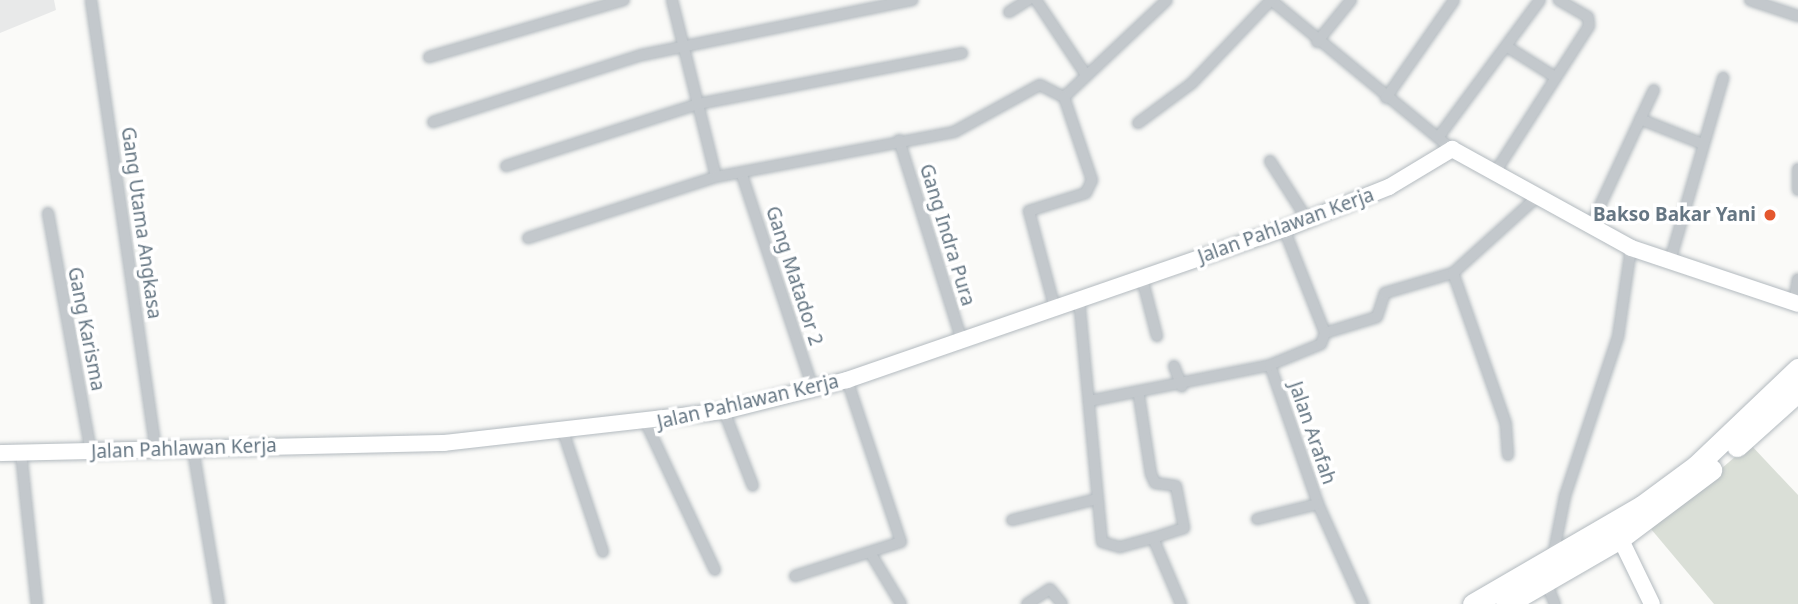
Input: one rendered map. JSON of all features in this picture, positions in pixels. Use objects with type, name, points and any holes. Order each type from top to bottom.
[{"type":"highway","points":[[1491,602],[1553,558],[1696,466],[1798,369]]},
{"type":"highway","points":[[1491,602],[1546,582],[1620,538],[1684,494],[1798,391]]},
{"type":"street","name":"Gang Utama Angkasa","points":[[92,0],[156,451]]},
{"type":"street","points":[[429,57],[624,0]]},
{"type":"street","points":[[673,0],[716,177]]},
{"type":"street","points":[[433,122],[682,45],[912,0]]},
{"type":"street","points":[[1009,12],[1028,0]]},
{"type":"street","points":[[1037,0],[1086,75]]},
{"type":"street","points":[[1064,97],[1167,0]]},
{"type":"street","points":[[1138,123],[1192,83],[1271,0],[1317,42],[1386,98],[1440,135],[1452,149],[1535,199],[1591,225],[1631,248],[1796,303],[1798,279]]},
{"type":"street","points":[[1317,42],[1351,0]]},
{"type":"street","points":[[1386,98],[1454,0]]},
{"type":"street","points":[[1440,135],[1509,48],[1540,0]]},
{"type":"street","points":[[1494,174],[1590,21],[1559,0]]},
{"type":"street","points":[[1750,0],[1798,16]]},
{"type":"street","points":[[1509,48],[1555,77]]},
{"type":"street","points":[[506,166],[698,104],[962,53]]},
{"type":"street","points":[[1670,261],[1723,78]]},
{"type":"street","points":[[528,237],[716,177],[742,175],[899,140],[957,131],[1034,86],[1064,97]]},
{"type":"street","points":[[1591,225],[1654,90]]},
{"type":"street","points":[[1055,309],[1030,210],[1086,193],[1092,180],[1064,97]]},
{"type":"street","points":[[1640,119],[1703,144]]},
{"type":"street","name":"Gang Indra Pura","points":[[899,140],[962,341]]},
{"type":"street","name":"Jalan Pahlawan Kerja","points":[[0,453],[156,451],[564,433],[647,425],[724,411],[847,380],[1284,229],[1390,187],[1452,149]]},
{"type":"street","points":[[1270,161],[1307,219]]},
{"type":"street","points":[[1798,169],[1798,190]]},
{"type":"street","name":"Gang Matador 2","points":[[742,175],[813,388]]},
{"type":"street","points":[[1325,333],[1377,317],[1385,293],[1453,273],[1535,199]]},
{"type":"street","name":"Gang Karisma","points":[[48,213],[91,452]]},
{"type":"street","points":[[1270,365],[1321,344],[1325,333],[1284,229]]},
{"type":"street","points":[[1553,558],[1565,496],[1618,337],[1631,248]]},
{"type":"street","points":[[1453,273],[1506,424],[1508,455]]},
{"type":"street","points":[[1142,278],[1157,336]]},
{"type":"street","points":[[1079,299],[1097,499],[1105,546],[1153,538],[1184,528],[1176,486],[1156,483],[1151,474],[1139,396]]},
{"type":"street","name":"Jalan Arafah","points":[[1089,401],[1139,396],[1270,365],[1318,504],[1363,604]]},
{"type":"street","points":[[1174,366],[1182,387]]},
{"type":"street","points":[[795,576],[871,554],[901,539],[847,380]]},
{"type":"street","points":[[724,411],[753,486]]},
{"type":"street","points":[[647,425],[715,570]]},
{"type":"street","points":[[564,433],[603,552]]},
{"type":"street","points":[[193,449],[219,604]]},
{"type":"street","points":[[21,453],[37,604]]},
{"type":"street","points":[[1012,520],[1097,499]]},
{"type":"street","points":[[1257,519],[1318,504]]},
{"type":"street","points":[[1153,538],[1181,604]]},
{"type":"street","points":[[1620,538],[1652,604]]},
{"type":"street","points":[[871,554],[901,604]]},
{"type":"street","points":[[1546,582],[1555,604]]},
{"type":"street","points":[[1027,604],[1050,589],[1062,604]]},
{"type":"shaded area","points":[[0,0],[54,0],[56,10],[0,33]]},
{"type":"shaded area","points":[[1750,444],[1798,495],[1798,604],[1714,604],[1651,529]]},
{"type":"place","name":"Bakso Bakar Yani","points":[[1770,215]]}]
